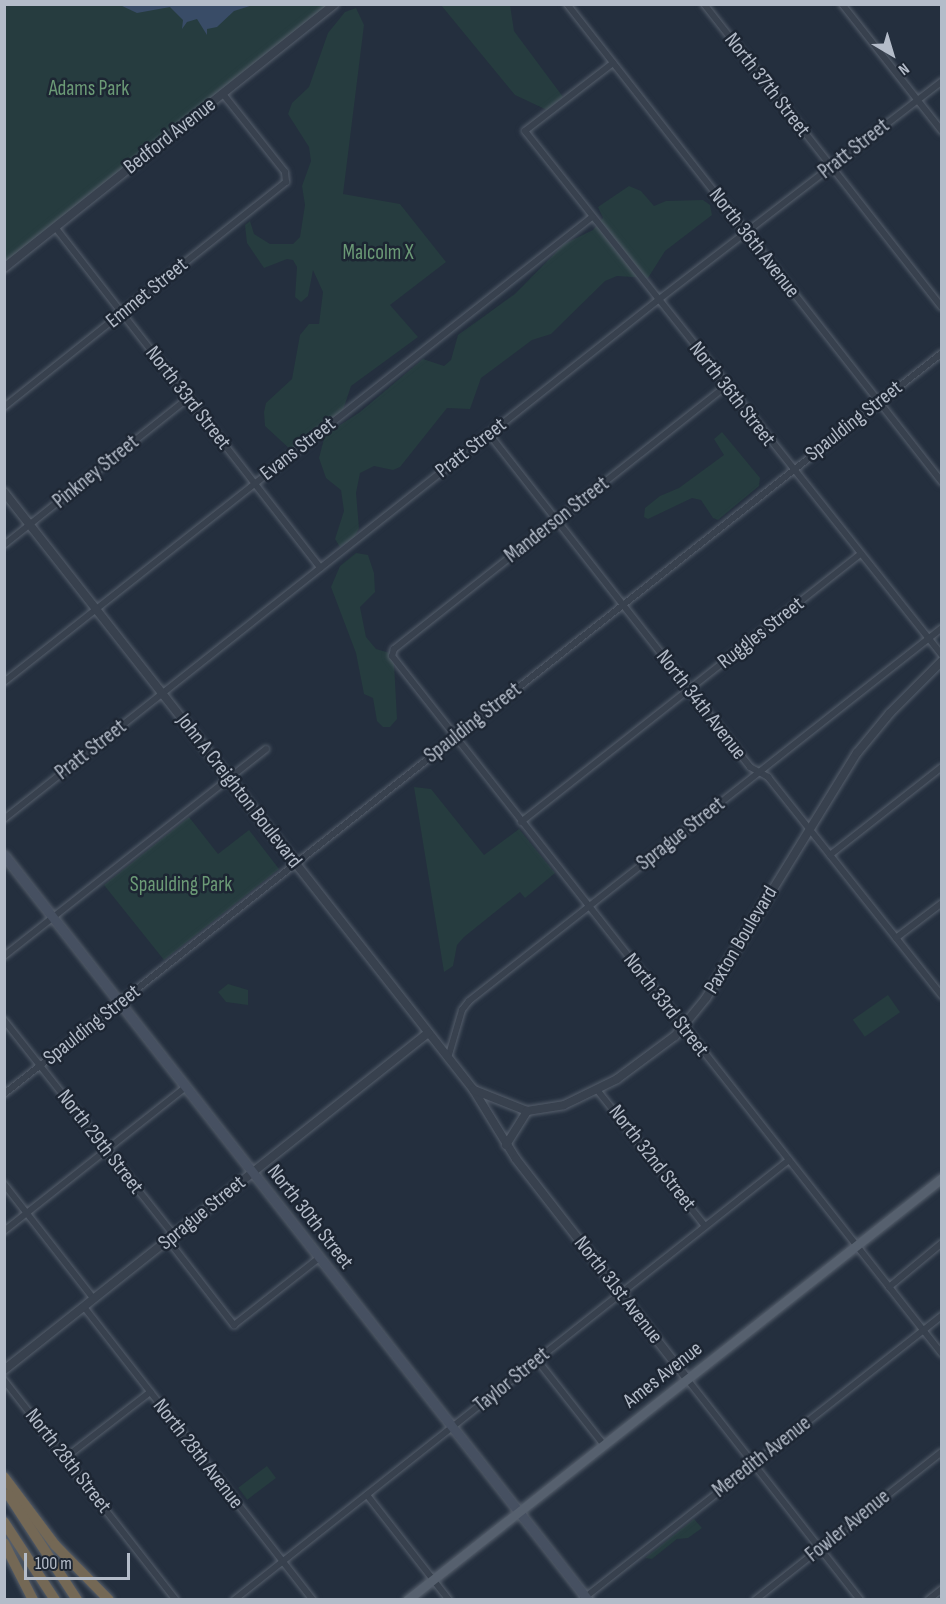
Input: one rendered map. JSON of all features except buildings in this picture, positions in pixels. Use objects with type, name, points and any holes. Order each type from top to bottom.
[{"type":"highway","points":[[4,1477],[55,1545],[109,1599]]},
{"type":"highway","points":[[4,1488],[77,1599]]},
{"type":"highway","points":[[4,1522],[55,1599]]},
{"type":"highway","points":[[4,1544],[33,1599]]},
{"type":"main road","name":"North 30th Street","points":[[4,855],[585,1598]]},
{"type":"main road","name":"Ames Avenue","points":[[407,1599],[942,1178]]},
{"type":"street","name":"Bedford Avenue","points":[[4,268],[335,4]]},
{"type":"street","name":"North 36th Avenue","points":[[567,4],[942,482]]},
{"type":"street","name":"North 37th Street","points":[[704,4],[942,307]]},
{"type":"street","points":[[842,4],[942,131]]},
{"type":"street","name":"North 36th Street","points":[[613,63],[525,131],[859,555],[942,655]]},
{"type":"street","name":"Pratt Street","points":[[4,819],[658,300],[942,81]]},
{"type":"street","name":"Emmet Street","points":[[4,407],[287,178],[223,94]]},
{"type":"street","name":"Evans Street","points":[[4,682],[592,217]]},
{"type":"street","name":"North 33rd Street","points":[[55,227],[320,568]]},
{"type":"street","name":"Spaulding Street","points":[[4,1094],[942,353]]},
{"type":"street","name":"Manderson Street","points":[[392,656],[394,649],[726,386]]},
{"type":"street","name":"Pinkney Street","points":[[4,545],[188,398]]},
{"type":"street","name":"North 34th Avenue","points":[[489,434],[750,767],[768,777],[942,996]]},
{"type":"street","name":"John A Creighton Boulevard","points":[[4,492],[473,1089]]},
{"type":"street","name":"Ruggles Street","points":[[521,822],[859,555]]},
{"type":"street","name":"Sprague Street","points":[[448,1058],[462,1011],[469,1000],[942,627]]},
{"type":"street","name":"North 33rd Street","points":[[392,656],[942,1354]]},
{"type":"street","name":"Paxton Boulevard","points":[[527,1111],[564,1105],[598,1091],[659,1049],[684,1027],[716,983],[809,829],[873,733],[942,661]]},
{"type":"street","points":[[4,956],[266,749]]},
{"type":"street","points":[[830,855],[942,767]]},
{"type":"street","points":[[896,938],[942,903]]},
{"type":"street","name":"North 29th Street","points":[[4,1020],[107,1150],[234,1325],[319,1257]]},
{"type":"street","name":"Sprague Street","points":[[4,1370],[428,1033]]},
{"type":"street","points":[[4,1231],[186,1087]]},
{"type":"street","points":[[473,1089],[527,1111],[506,1145]]},
{"type":"street","name":"North 31st Avenue","points":[[473,1089],[506,1145],[860,1599]]},
{"type":"street","name":"North 32nd Street","points":[[598,1091],[705,1226]]},
{"type":"street","name":"Taylor Street","points":[[234,1599],[789,1160]]},
{"type":"street","points":[[4,1184],[94,1299]]},
{"type":"street","points":[[889,1287],[942,1243]]},
{"type":"street","name":"North 28th Avenue","points":[[84,1307],[313,1599]]},
{"type":"street","name":"Meredith Avenue","points":[[585,1598],[942,1315]]},
{"type":"street","points":[[537,1360],[604,1445]]},
{"type":"street","name":"North 28th Street","points":[[4,1380],[176,1599]]},
{"type":"street","points":[[65,1458],[150,1392]]},
{"type":"street","name":"Fowler Avenue","points":[[755,1599],[942,1452]]},
{"type":"street","points":[[367,1495],[449,1599]]},
{"type":"street","points":[[928,1599],[942,1589]]},
{"type":"green space","name":"Adams Park","points":[[5,5],[329,5],[5,263]]},
{"type":"green space","points":[[441,5],[510,5],[514,31],[563,97],[547,110],[515,95]]},
{"type":"green space","name":"Malcolm X","points":[[356,8],[364,25],[343,194],[400,204],[446,262],[390,305],[418,337],[351,386],[343,410],[291,450],[265,426],[264,412],[266,403],[292,379],[300,335],[309,324],[319,324],[323,292],[313,270],[308,296],[301,302],[295,297],[297,267],[293,260],[287,259],[264,268],[247,243],[245,225],[250,221],[254,234],[270,244],[293,244],[300,237],[305,205],[302,186],[311,161],[309,147],[288,114],[292,103],[309,87],[328,33],[345,12]]},
{"type":"green space","points":[[629,186],[641,191],[654,206],[666,201],[703,200],[710,205],[712,215],[665,251],[648,278],[617,276],[605,281],[551,334],[532,340],[481,378],[470,409],[447,408],[400,467],[393,470],[374,466],[360,473],[356,493],[359,528],[354,538],[340,547],[335,539],[344,511],[341,490],[326,478],[319,458],[325,435],[360,412],[423,359],[444,366],[451,360],[458,335],[515,294],[564,244],[593,230],[603,218],[598,207]]},
{"type":"green space","points":[[722,432],[760,478],[759,486],[718,520],[713,518],[701,500],[692,498],[648,519],[644,517],[645,508],[660,496],[679,488],[724,455],[714,439]]},
{"type":"green space","points":[[356,553],[368,555],[374,573],[375,592],[360,607],[366,637],[376,649],[390,653],[394,663],[397,719],[390,727],[383,727],[377,721],[373,698],[364,694],[356,653],[331,587],[340,566]]},
{"type":"green space","points":[[414,787],[431,789],[484,855],[519,829],[555,873],[525,898],[520,892],[464,937],[457,945],[453,966],[444,972]]},
{"type":"green space","name":"Spaulding Park","points":[[189,817],[218,854],[249,830],[279,869],[164,960],[104,885]]},
{"type":"green space","points":[[228,984],[248,990],[248,1005],[226,1002],[218,992]]},
{"type":"green space","points":[[888,995],[900,1012],[865,1037],[853,1020]]},
{"type":"green space","points":[[267,1466],[276,1478],[247,1500],[238,1488]]},
{"type":"green space","points":[[694,1519],[702,1528],[688,1538],[677,1539],[652,1559],[645,1558]]},
{"type":"water","points":[[120,5],[253,5],[234,11],[217,27],[207,29],[207,35],[197,19],[187,22],[182,29],[183,20],[170,7],[137,13]]}]
